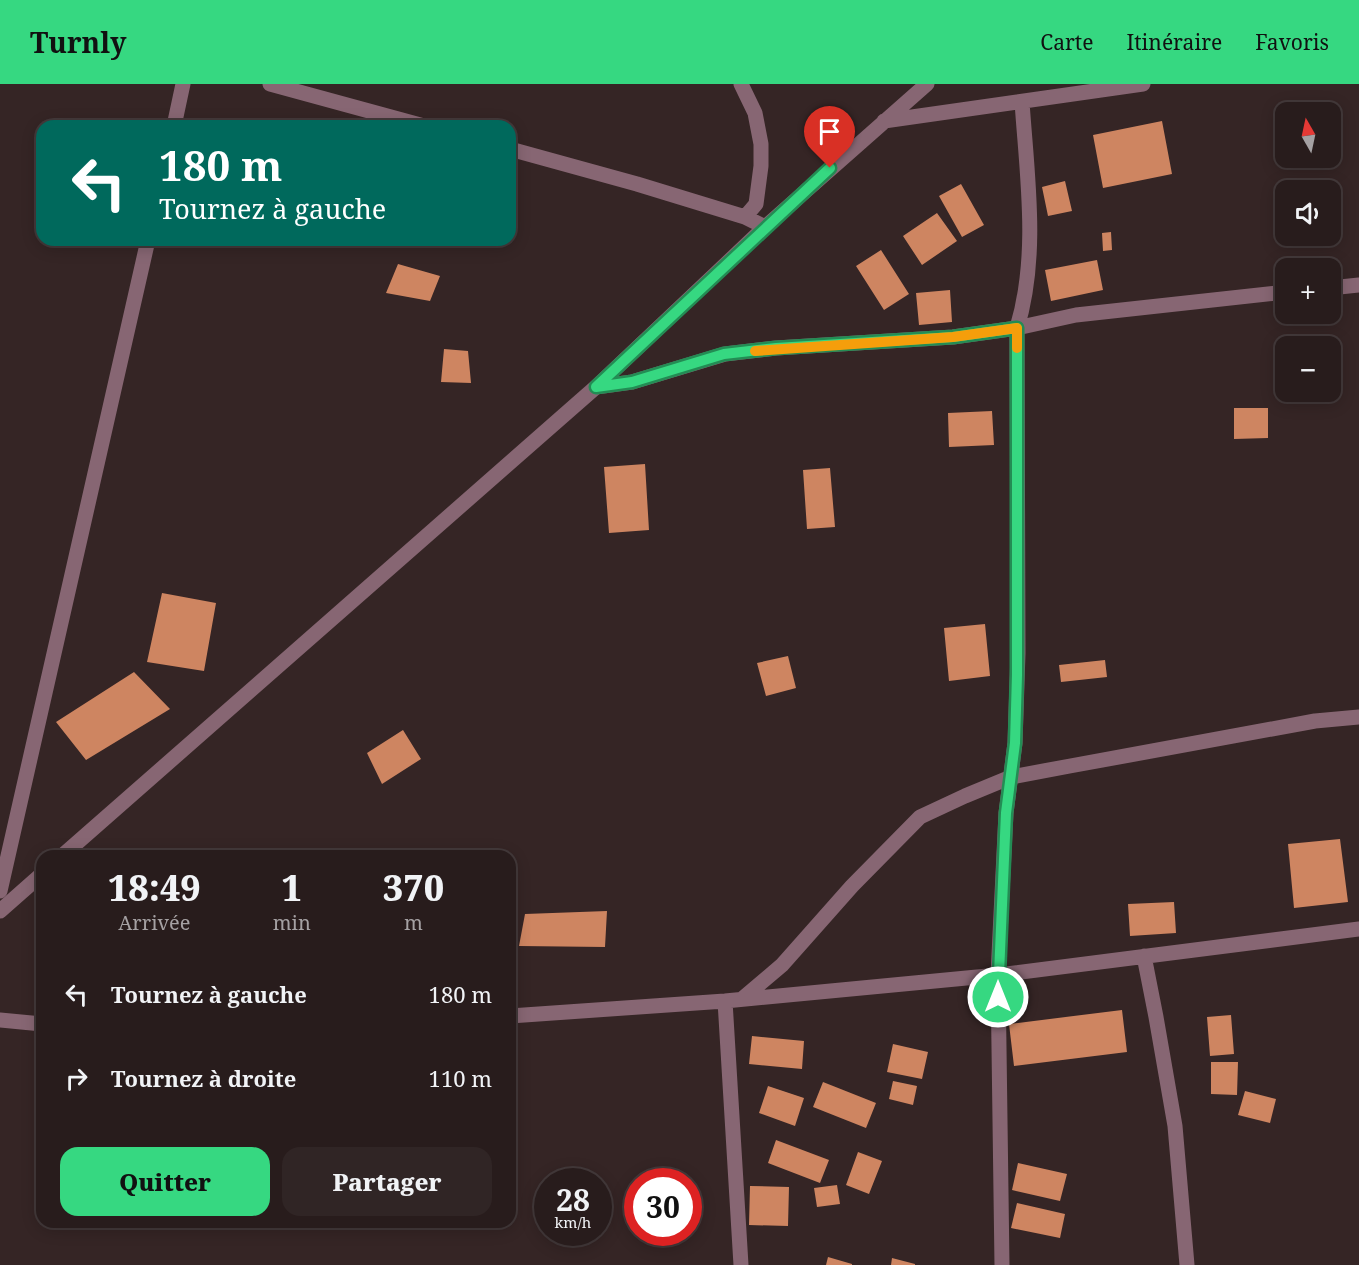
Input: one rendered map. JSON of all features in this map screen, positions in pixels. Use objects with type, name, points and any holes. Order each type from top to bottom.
[{"type":"street","points":[[175,120],[183,84]]},
{"type":"street","points":[[270,84],[402,120]]},
{"type":"street","points":[[741,84],[755,113],[761,144],[761,166],[756,204],[745,217]]},
{"type":"street","points":[[69,850],[596,387],[765,227],[927,84]]},
{"type":"street","points":[[884,121],[1143,84]]},
{"type":"street","points":[[1002,1265],[998,975],[1006,813],[1015,743],[1018,653],[1017,328],[1025,300],[1029,265],[1027,172],[1022,102]]},
{"type":"street","points":[[516,151],[745,217],[765,227]]},
{"type":"street","points":[[0,891],[147,246]]},
{"type":"street","points":[[1341,287],[1359,285]]},
{"type":"street","points":[[596,387],[632,382],[724,354],[776,348],[953,337],[1017,328],[1076,315],[1275,293]]},
{"type":"street","points":[[742,1000],[783,965],[852,886],[920,817],[965,796],[1011,777],[1315,721],[1359,717]]},
{"type":"street","points":[[0,911],[36,879]]},
{"type":"street","points":[[516,1016],[742,1000],[998,975],[1359,929]]},
{"type":"street","points":[[1144,956],[1175,1126],[1187,1265]]},
{"type":"street","points":[[725,1001],[741,1265]]},
{"type":"street","points":[[0,1020],[36,1023]]},
{"type":"building","points":[[1162,121],[1172,174],[1103,188],[1093,135]]},
{"type":"building","points":[[1065,181],[1072,211],[1048,216],[1042,187]]},
{"type":"building","points":[[961,184],[984,225],[962,237],[939,196]]},
{"type":"building","points":[[937,213],[957,241],[922,265],[903,236]]},
{"type":"building","points":[[1111,232],[1112,250],[1103,251],[1102,233]]},
{"type":"building","points":[[881,250],[909,294],[884,310],[856,266]]},
{"type":"building","points":[[1097,260],[1103,290],[1051,301],[1045,270]]},
{"type":"building","points":[[398,264],[440,276],[430,301],[386,293]]},
{"type":"building","points":[[950,290],[952,322],[919,325],[916,293]]},
{"type":"building","points":[[444,349],[468,351],[471,383],[441,382]]},
{"type":"building","points":[[1234,408],[1268,408],[1268,438],[1234,439]]},
{"type":"building","points":[[992,411],[994,445],[949,447],[948,413]]},
{"type":"building","points":[[645,464],[649,530],[609,533],[604,467]]},
{"type":"building","points":[[830,468],[835,527],[807,529],[803,470]]},
{"type":"building","points":[[162,593],[216,603],[204,671],[147,662]]},
{"type":"building","points":[[985,624],[990,676],[949,681],[944,628]]},
{"type":"building","points":[[788,656],[796,688],[766,696],[757,663]]},
{"type":"building","points":[[1105,660],[1107,677],[1061,682],[1059,665]]},
{"type":"building","points":[[134,672],[170,709],[86,760],[56,722]]},
{"type":"building","points":[[403,730],[421,759],[382,784],[367,753]]},
{"type":"building","points":[[1340,839],[1348,902],[1294,908],[1288,844]]},
{"type":"building","points":[[1174,902],[1176,933],[1130,936],[1128,904]]},
{"type":"building","points":[[607,911],[605,947],[519,946],[525,914]]},
{"type":"building","points":[[1122,1010],[1127,1052],[1014,1066],[1009,1024]]},
{"type":"building","points":[[1231,1015],[1234,1054],[1210,1056],[1207,1017]]},
{"type":"building","points":[[752,1036],[804,1041],[802,1069],[749,1064]]},
{"type":"building","points":[[893,1044],[928,1052],[922,1079],[887,1072]]},
{"type":"building","points":[[1211,1062],[1238,1062],[1237,1095],[1211,1094]]},
{"type":"building","points":[[893,1081],[917,1086],[913,1105],[889,1099]]},
{"type":"building","points":[[823,1082],[876,1103],[866,1128],[813,1107]]},
{"type":"building","points":[[768,1086],[804,1098],[795,1126],[759,1113]]},
{"type":"building","points":[[1245,1091],[1276,1099],[1270,1123],[1238,1115]]},
{"type":"building","points":[[776,1140],[829,1160],[820,1183],[768,1163]]},
{"type":"building","points":[[858,1152],[882,1161],[869,1194],[846,1185]]},
{"type":"building","points":[[1018,1163],[1067,1174],[1060,1201],[1012,1190]]},
{"type":"building","points":[[837,1185],[840,1204],[817,1207],[814,1188]]},
{"type":"building","points":[[750,1186],[789,1187],[788,1226],[749,1225]]},
{"type":"building","points":[[1017,1203],[1065,1214],[1060,1238],[1011,1228]]},
{"type":"building","points":[[828,1257],[852,1264],[852,1265],[826,1265]]},
{"type":"building","points":[[892,1258],[915,1264],[915,1265],[891,1265]]},
{"type":"slow traffic","points":[[755,351],[953,337],[1017,328],[1017,348]]},
{"type":"route","points":[[830,168],[596,387],[632,382],[724,354],[776,348],[953,337],[1017,328],[1018,653],[1015,743],[1006,813],[998,997]]}]
